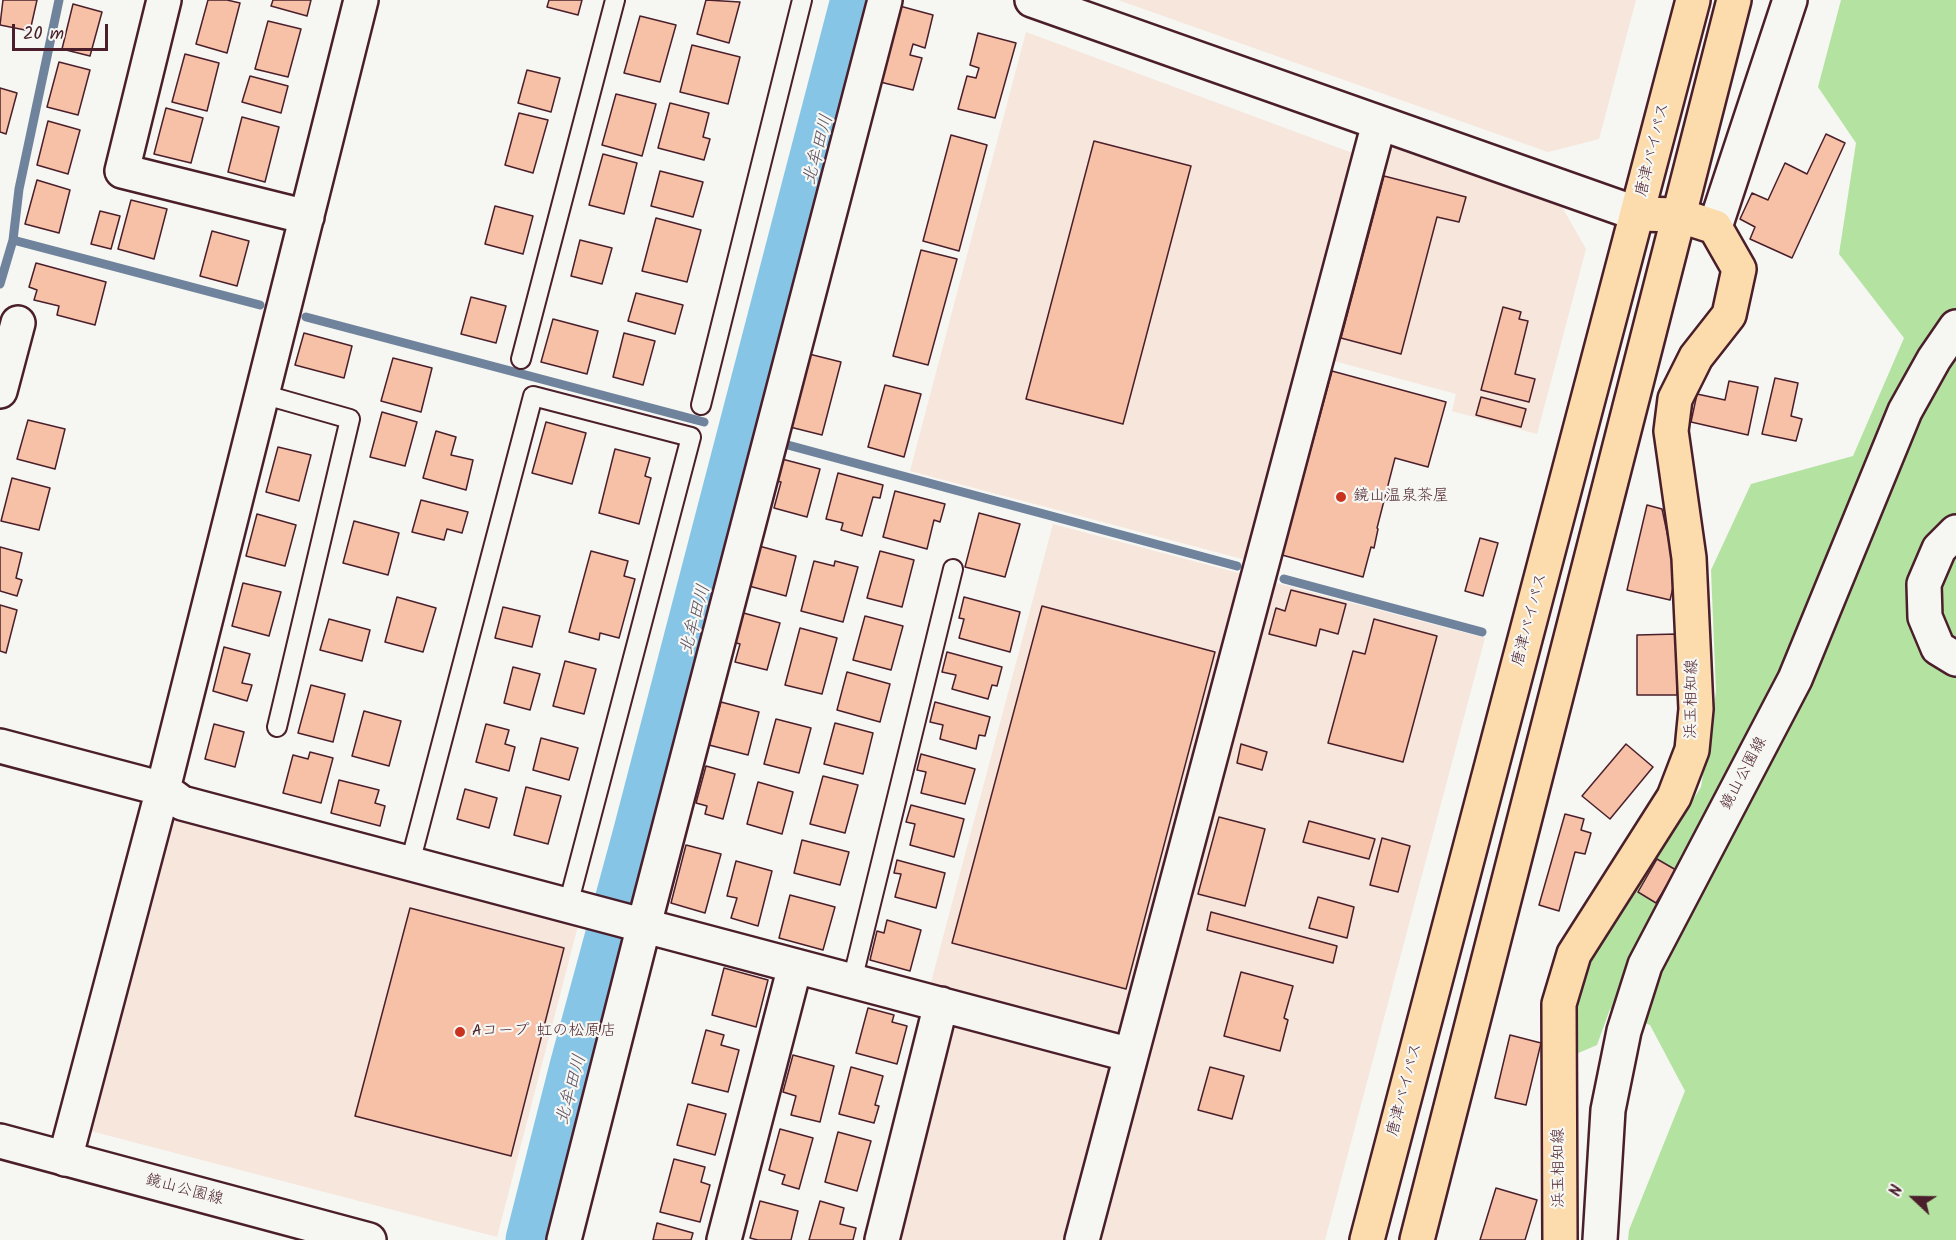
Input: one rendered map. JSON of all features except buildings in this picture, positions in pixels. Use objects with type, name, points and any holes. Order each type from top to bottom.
[{"type":"main road","name":"唐津バイパス","points":[[1367,1240],[1693,0]]},
{"type":"main road","points":[[1417,1240],[1734,0]]},
{"type":"main road","points":[[1638,214],[1678,215],[1715,227]]},
{"type":"main road","name":"浜玉相知線","points":[[1560,1240],[1558,1004],[1574,954],[1674,797],[1692,750],[1696,709],[1689,558],[1671,431],[1675,399],[1696,357],[1729,315],[1739,269],[1715,227]]},
{"type":"street","points":[[164,0],[122,171],[307,217]]},
{"type":"street","points":[[64,1159],[163,789],[361,0]]},
{"type":"street","points":[[564,1240],[642,925],[885,0]]},
{"type":"street","points":[[1032,0],[1638,214]]},
{"type":"street","points":[[1715,227],[1790,0]]},
{"type":"street","points":[[1082,1240],[1379,123]]},
{"type":"street","points":[[0,391],[18,323]]},
{"type":"street","name":"鏡山公園線","points":[[1600,1240],[1608,1110],[1624,1031],[1645,965],[1795,679],[1905,411],[1934,359],[1956,327]]},
{"type":"street","points":[[1956,532],[1939,549],[1924,584],[1925,617],[1938,648],[1956,659]]},
{"type":"street","points":[[0,746],[163,789],[182,803],[1131,1054]]},
{"type":"street","points":[[723,1240],[795,966]]},
{"type":"street","points":[[882,1240],[941,1004]]},
{"type":"street","name":"鏡山公園線","points":[[0,1141],[369,1240]]},
{"type":"lane","points":[[521,359],[615,0]]},
{"type":"lane","points":[[701,405],[802,0]]},
{"type":"lane","points":[[262,394],[350,419],[277,727]]},
{"type":"lane","points":[[411,863],[533,396],[691,437],[568,905]]},
{"type":"lane","points":[[852,981],[953,569]]},
{"type":"shaded area","points":[[1118,0],[1636,0],[1599,139],[1548,152]]},
{"type":"shaded area","points":[[1026,32],[1358,155],[1250,561],[910,471]]},
{"type":"shaded area","points":[[1394,147],[1562,207],[1586,249],[1537,434],[1452,411],[1456,394],[1327,359],[1381,159]]},
{"type":"shaded area","points":[[1053,524],[1246,575],[1123,1037],[930,986]]},
{"type":"shaded area","points":[[1272,582],[1485,638],[1325,1240],[1097,1240]]},
{"type":"shaded area","points":[[170,812],[580,918],[497,1237],[87,1130]]},
{"type":"shaded area","points":[[949,1018],[1114,1062],[1067,1240],[895,1240]]},
{"type":"green space","points":[[1841,0],[1956,0],[1956,1240],[1628,1240],[1629,1230],[1685,1091],[1650,1025],[1610,1009],[1597,1045],[1576,1054],[1569,1019],[1593,956],[1701,787],[1716,692],[1711,570],[1751,484],[1853,456],[1904,338],[1839,254],[1856,143],[1818,87]]},
{"type":"waterway","points":[[0,284],[13,240],[19,189],[59,0]]},
{"type":"waterway","name":"北牟田川","points":[[534,1240],[859,0]]},
{"type":"waterway","points":[[13,240],[260,305]]},
{"type":"waterway","points":[[306,317],[704,422]]},
{"type":"waterway","points":[[784,444],[1237,566]]},
{"type":"waterway","points":[[1284,579],[1482,632]]},
{"type":"place","name":"鏡山温泉茶屋","points":[[1341,497]]},
{"type":"place","name":"Aコープ 虹の松原店","points":[[460,1032]]}]
